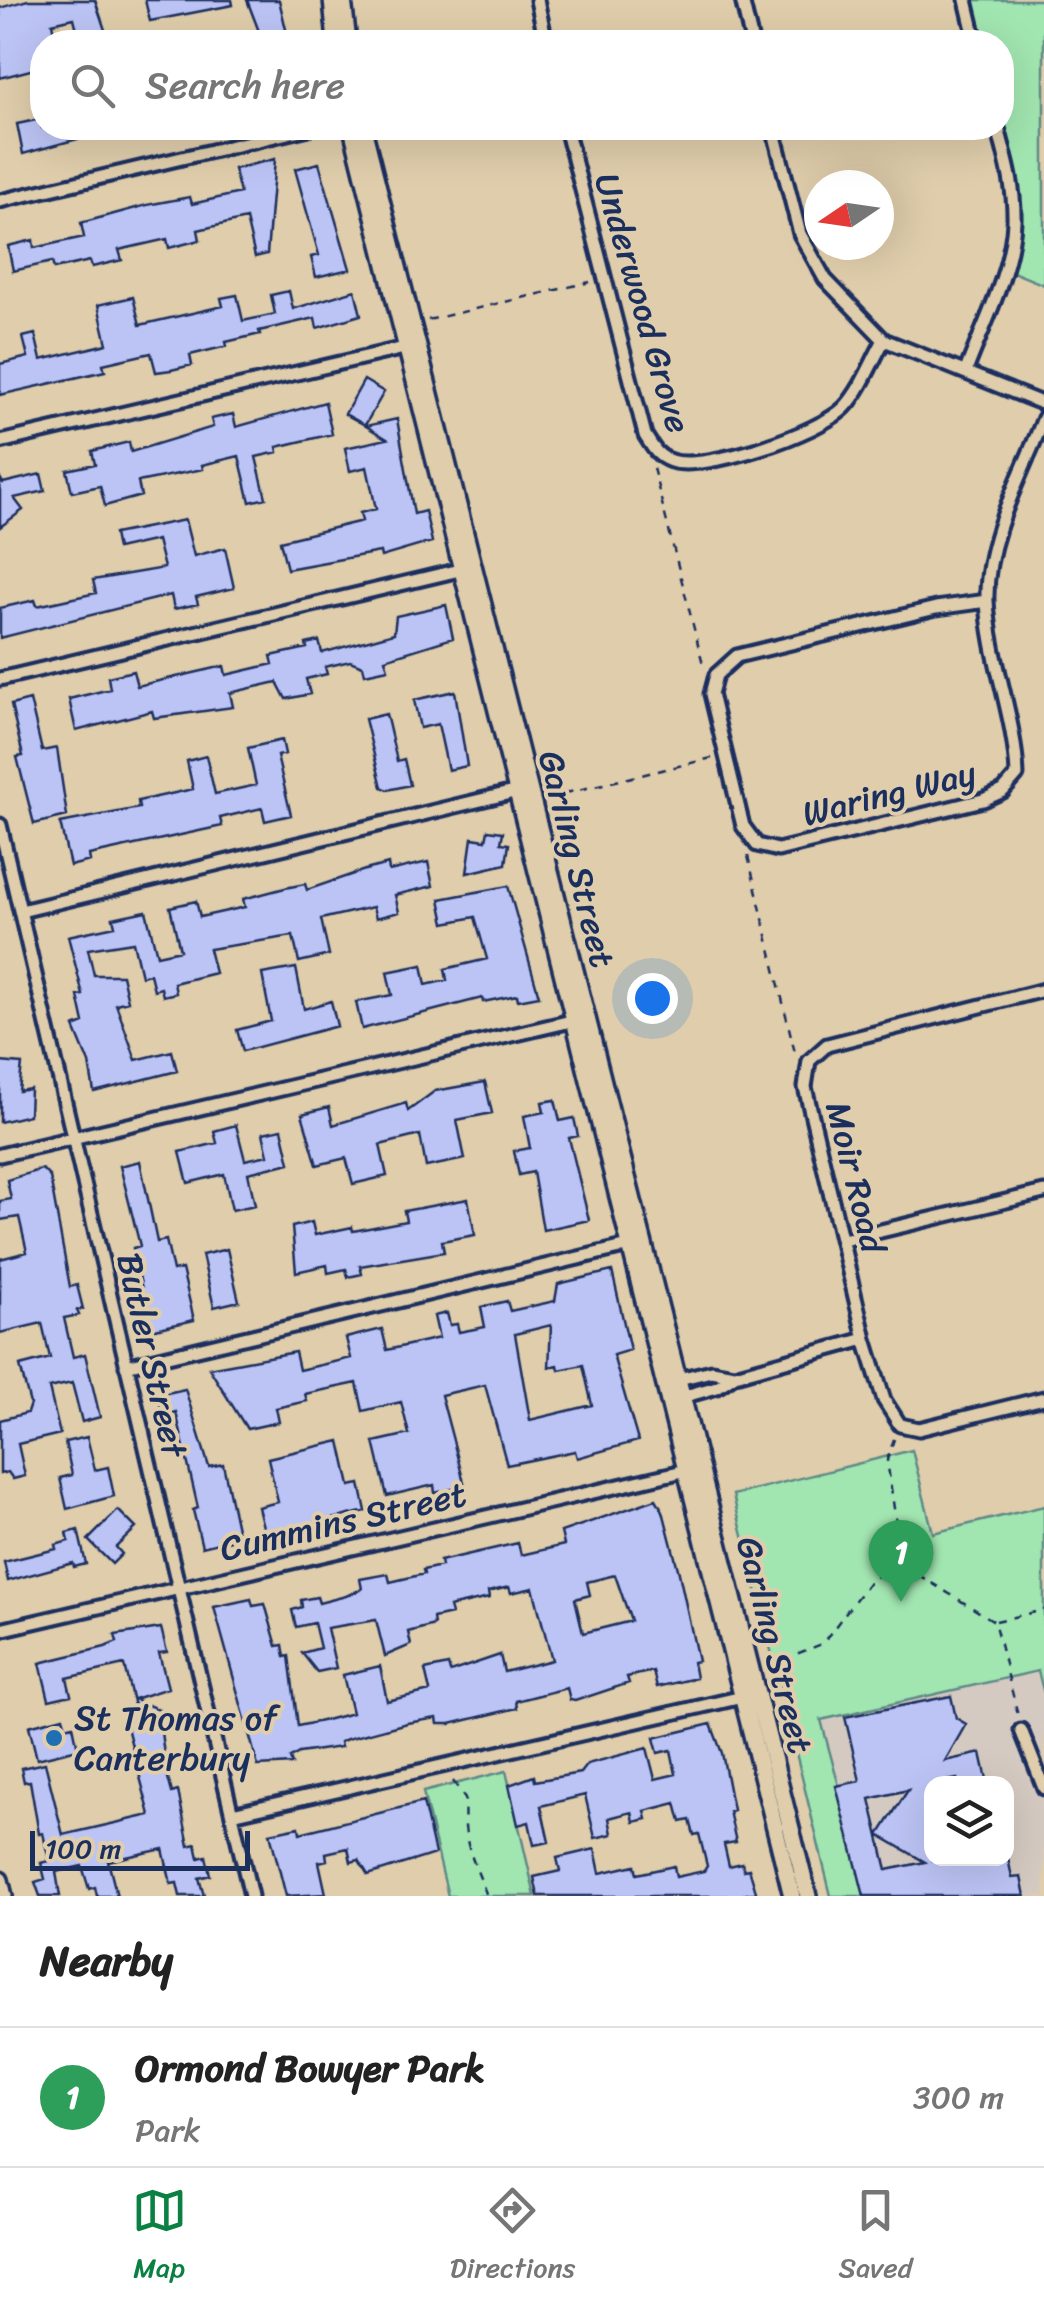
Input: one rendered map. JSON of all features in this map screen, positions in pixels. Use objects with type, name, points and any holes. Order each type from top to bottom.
[{"type":"street","points":[[332,0],[335,30]]},
{"type":"street","points":[[343,0],[347,30]]},
{"type":"street","points":[[537,0],[543,30]]},
{"type":"street","points":[[742,0],[749,30]]},
{"type":"street","points":[[966,0],[973,30]]},
{"type":"street","points":[[0,201],[258,140]]},
{"type":"street","name":"Garling Street","points":[[355,140],[529,793],[580,1019],[749,1696],[792,1896]]},
{"type":"street","name":"Garling Street","points":[[366,140],[411,346]]},
{"type":"street","name":"Underwood Grove","points":[[569,140],[601,279],[644,435],[657,455],[676,463],[796,439],[825,424],[847,406],[884,340]]},
{"type":"street","points":[[777,140],[800,234],[825,279],[884,340],[1044,404]]},
{"type":"street","points":[[966,371],[1004,270],[1014,222],[1010,172],[1001,140]]},
{"type":"street","points":[[0,442],[411,346]]},
{"type":"street","name":"Waring Way","points":[[743,826],[758,844],[778,850],[1004,791],[1017,775],[1016,747],[988,601],[998,536],[1044,418]]},
{"type":"street","points":[[0,679],[468,568]]},
{"type":"street","points":[[743,826],[711,694],[716,675],[737,656],[936,608],[988,601]]},
{"type":"street","points":[[21,910],[529,793]]},
{"type":"street","name":"Butler Street","points":[[0,825],[251,1896]]},
{"type":"street","name":"Moir Road","points":[[900,1425],[884,1400],[866,1338],[806,1087],[810,1061],[826,1045],[1044,990]]},
{"type":"street","points":[[0,1155],[580,1019]]},
{"type":"street","points":[[843,1240],[1044,1192]]},
{"type":"street","points":[[126,1366],[636,1244]]},
{"type":"street","points":[[676,1399],[717,1388],[734,1375],[866,1338]]},
{"type":"street","points":[[671,1380],[712,1372],[734,1375]]},
{"type":"street","points":[[900,1425],[920,1428],[1044,1398]]},
{"type":"street","name":"Cummins Street","points":[[0,1630],[693,1469]]},
{"type":"street","points":[[232,1814],[749,1696]]},
{"type":"street","name":"Garling Street","points":[[749,1696],[808,1896]]},
{"type":"street","points":[[1021,1730],[1044,1788]]},
{"type":"street","points":[[0,1880],[4,1896]]},
{"type":"path","points":[[421,322],[601,279]]},
{"type":"path","points":[[644,435],[711,694]]},
{"type":"path","points":[[529,793],[726,755]]},
{"type":"path","points":[[743,826],[779,996],[806,1087]]},
{"type":"path","points":[[900,1425],[887,1460],[902,1566]]},
{"type":"path","points":[[902,1566],[994,1621],[1044,1610]]},
{"type":"path","points":[[758,1669],[822,1644],[871,1579],[902,1566]]},
{"type":"path","points":[[994,1621],[1021,1730]]},
{"type":"path","points":[[453,1781],[466,1798],[462,1828],[467,1854],[487,1896]]},
{"type":"shaded area","points":[[1039,1671],[1044,1694],[1044,1896],[869,1896],[821,1720]]},
{"type":"green space","points":[[973,0],[1044,0],[1044,285],[1010,271],[1021,213],[1006,140],[1014,140],[1014,30],[981,30]]},
{"type":"green space","points":[[912,1450],[933,1533],[1044,1506],[1044,1694],[1038,1671],[821,1720],[869,1896],[831,1896],[733,1495]]},
{"type":"green space","points":[[506,1771],[535,1896],[448,1896],[423,1792]]},
{"type":"building","points":[[28,0],[95,0],[105,30],[77,30],[74,18],[52,23],[53,30],[30,30],[30,70],[0,78],[0,8]]},
{"type":"building","points":[[145,0],[232,0],[233,5],[150,21]]},
{"type":"building","points":[[247,0],[279,0],[286,30],[258,30]]},
{"type":"building","points":[[30,121],[30,140],[74,140],[23,154],[17,124]]},
{"type":"building","points":[[275,159],[267,254],[255,257],[246,219],[198,230],[200,240],[169,248],[167,239],[119,250],[122,260],[92,267],[90,261],[54,269],[52,262],[13,271],[8,246],[33,240],[34,248],[84,237],[81,223],[147,205],[190,197],[192,204],[240,193],[234,169]]},
{"type":"building","points":[[319,163],[350,269],[316,277],[311,257],[319,255],[295,169]]},
{"type":"building","points":[[355,290],[361,315],[317,328],[315,318],[259,331],[260,334],[226,342],[227,346],[190,355],[192,365],[156,372],[151,353],[103,364],[105,371],[0,395],[0,364],[28,357],[23,337],[35,334],[41,360],[107,344],[98,305],[133,297],[140,325],[223,306],[221,298],[237,295],[243,321],[275,314],[271,295],[289,291],[293,309]]},
{"type":"building","points":[[364,380],[384,392],[365,425],[345,414]]},
{"type":"building","points":[[325,402],[332,434],[277,447],[278,452],[256,457],[266,498],[250,502],[239,456],[202,465],[203,469],[138,482],[141,496],[105,506],[100,486],[72,492],[67,470],[95,464],[92,451],[129,442],[131,452],[213,427],[211,419],[233,414],[236,427]]},
{"type":"building","points":[[397,419],[414,514],[425,511],[432,542],[381,557],[380,552],[287,569],[280,541],[362,521],[360,513],[376,509],[367,467],[350,471],[345,448],[387,439],[366,426]]},
{"type":"building","points":[[41,474],[45,491],[14,498],[23,510],[0,527],[0,478],[3,483]]},
{"type":"building","points":[[185,520],[194,556],[225,548],[234,588],[196,597],[198,604],[174,609],[171,595],[0,638],[0,608],[35,600],[37,606],[96,593],[93,580],[164,568],[157,540],[117,549],[114,534]]},
{"type":"building","points":[[446,605],[453,638],[385,659],[388,669],[365,674],[363,666],[350,661],[325,667],[327,674],[306,679],[310,694],[286,699],[277,682],[230,693],[233,707],[154,718],[152,711],[76,731],[69,699],[110,689],[108,677],[133,671],[137,686],[224,666],[226,675],[273,664],[271,656],[307,648],[306,644],[319,641],[322,653],[394,633],[396,616]]},
{"type":"building","points":[[455,691],[467,766],[448,770],[438,724],[420,728],[414,700]]},
{"type":"building","points":[[30,700],[42,751],[57,748],[67,816],[34,824],[17,757],[23,756],[11,705]]},
{"type":"building","points":[[386,714],[397,761],[404,759],[410,785],[388,790],[382,787],[365,719]]},
{"type":"building","points":[[282,740],[285,754],[277,756],[291,815],[265,821],[262,808],[220,818],[222,826],[89,855],[90,861],[70,866],[60,823],[139,808],[138,801],[193,789],[187,761],[206,756],[215,794],[256,785],[248,748]]},
{"type":"building","points":[[488,830],[503,832],[501,843],[509,844],[506,864],[467,873],[472,838],[486,840]]},
{"type":"building","points":[[428,862],[433,886],[395,895],[399,912],[376,918],[373,907],[321,919],[329,955],[299,962],[293,936],[209,949],[215,973],[174,983],[176,993],[163,996],[161,988],[154,990],[150,974],[141,976],[133,942],[88,949],[94,975],[122,975],[128,1001],[116,1004],[136,1060],[172,1051],[177,1071],[94,1092],[89,1063],[74,1027],[84,1023],[78,996],[83,995],[68,936],[115,926],[113,918],[146,911],[157,955],[180,950],[170,907],[196,901],[200,917],[245,907],[243,899],[285,888],[305,884],[307,890],[388,864],[389,871]]},
{"type":"building","points":[[508,886],[539,996],[518,1000],[517,995],[483,1002],[482,998],[362,1029],[356,1002],[392,995],[387,972],[422,965],[426,985],[447,980],[445,969],[487,959],[475,917],[445,923],[440,899]]},
{"type":"building","points":[[296,968],[304,1009],[331,1001],[337,1026],[243,1051],[237,1030],[271,1021],[262,974]]},
{"type":"building","points":[[0,1062],[22,1064],[19,1091],[30,1089],[29,1115],[0,1122]]},
{"type":"building","points":[[485,1082],[492,1113],[457,1120],[465,1159],[426,1167],[420,1135],[380,1145],[387,1176],[353,1184],[346,1158],[317,1165],[302,1114],[329,1107],[333,1125],[406,1103],[408,1111],[435,1091]]},
{"type":"building","points":[[555,1100],[560,1121],[574,1118],[578,1136],[569,1138],[589,1220],[543,1230],[533,1172],[519,1175],[514,1151],[530,1148],[524,1116],[544,1112],[542,1102]]},
{"type":"building","points":[[236,1125],[245,1160],[268,1155],[263,1133],[282,1129],[290,1163],[248,1173],[255,1205],[232,1210],[224,1174],[188,1183],[180,1152],[217,1143],[214,1131]]},
{"type":"building","points":[[140,1161],[157,1242],[166,1240],[173,1271],[182,1269],[194,1320],[151,1330],[133,1248],[140,1246],[120,1166]]},
{"type":"building","points":[[42,1169],[50,1177],[70,1287],[77,1285],[83,1309],[77,1310],[79,1315],[64,1318],[73,1357],[85,1354],[100,1417],[82,1422],[72,1383],[49,1388],[60,1434],[18,1444],[25,1476],[13,1479],[8,1472],[0,1474],[0,1420],[27,1413],[30,1404],[20,1366],[50,1358],[42,1323],[0,1333],[0,1259],[27,1252],[19,1217],[0,1220],[0,1201],[11,1199],[7,1180]]},
{"type":"building","points":[[468,1199],[475,1235],[442,1241],[444,1252],[360,1266],[362,1274],[348,1277],[346,1269],[328,1273],[327,1265],[296,1272],[292,1227],[312,1222],[315,1235],[352,1227],[353,1231],[406,1221],[404,1211]]},
{"type":"building","points":[[227,1249],[239,1301],[214,1307],[202,1255]]},
{"type":"building","points":[[612,1271],[630,1350],[613,1355],[638,1441],[577,1458],[575,1451],[507,1465],[485,1385],[441,1395],[465,1486],[435,1493],[434,1485],[387,1496],[374,1442],[409,1434],[401,1402],[363,1411],[357,1383],[305,1394],[307,1401],[276,1408],[279,1422],[247,1429],[209,1368],[295,1352],[299,1370],[351,1358],[346,1338],[382,1329],[387,1350],[439,1338],[434,1316],[447,1313],[450,1325],[457,1324],[459,1332],[485,1327],[481,1307],[507,1301],[510,1311],[555,1301],[558,1284]],"holes":[[[551,1325],[549,1367],[558,1365],[559,1370],[583,1365],[592,1405],[530,1420],[515,1334]]]},
{"type":"building","points":[[185,1389],[209,1467],[223,1464],[239,1538],[202,1547],[193,1510],[198,1508],[176,1412],[163,1415],[158,1395]]},
{"type":"building","points":[[87,1437],[95,1470],[108,1467],[114,1496],[67,1509],[60,1478],[72,1475],[65,1442]]},
{"type":"building","points":[[340,1441],[350,1486],[360,1484],[366,1511],[265,1535],[258,1507],[278,1502],[268,1458]]},
{"type":"building","points":[[656,1499],[663,1511],[679,1573],[698,1661],[693,1662],[696,1678],[657,1687],[653,1671],[627,1677],[629,1683],[575,1701],[570,1700],[567,1688],[516,1701],[517,1708],[450,1724],[438,1724],[437,1718],[407,1723],[347,1739],[340,1742],[341,1747],[299,1753],[290,1758],[292,1764],[258,1766],[214,1607],[251,1599],[253,1606],[265,1604],[277,1646],[283,1645],[285,1657],[289,1656],[298,1726],[326,1720],[352,1713],[343,1675],[380,1666],[387,1701],[430,1691],[425,1670],[448,1665],[450,1672],[500,1655],[504,1672],[552,1660],[533,1588],[511,1593],[509,1587],[488,1592],[489,1598],[449,1607],[451,1614],[433,1618],[434,1625],[408,1632],[411,1645],[385,1656],[376,1620],[327,1628],[336,1668],[317,1672],[302,1653],[320,1648],[314,1623],[296,1627],[292,1610],[302,1607],[301,1600],[317,1597],[319,1603],[346,1596],[362,1589],[360,1579],[388,1574],[390,1582],[424,1574],[423,1570],[441,1566],[440,1561],[518,1543],[521,1555],[564,1545],[561,1532]],"holes":[[[615,1575],[631,1621],[583,1633],[575,1599],[590,1595],[587,1582]]]},
{"type":"building","points":[[118,1510],[136,1528],[116,1547],[122,1554],[112,1564],[88,1540]]},
{"type":"building","points":[[78,1530],[86,1564],[74,1567],[73,1563],[8,1581],[4,1562],[56,1549],[55,1545],[69,1541],[67,1533]]},
{"type":"building","points":[[161,1628],[167,1652],[159,1653],[168,1688],[134,1699],[169,1714],[170,1723],[161,1732],[166,1770],[172,1793],[178,1791],[189,1846],[196,1844],[199,1858],[206,1856],[210,1875],[199,1878],[204,1896],[180,1896],[177,1883],[171,1884],[163,1849],[108,1861],[117,1896],[97,1896],[95,1887],[89,1889],[82,1866],[56,1872],[60,1896],[40,1896],[35,1882],[45,1879],[41,1863],[49,1861],[43,1833],[39,1834],[30,1781],[24,1782],[21,1768],[45,1763],[63,1835],[150,1815],[123,1712],[135,1710],[124,1665],[67,1678],[71,1695],[49,1700],[40,1663],[105,1647],[117,1642],[115,1635]]},
{"type":"building","points":[[951,1696],[956,1718],[966,1724],[945,1761],[981,1753],[986,1776],[924,1776],[924,1861],[879,1835],[908,1790],[870,1799],[887,1870],[924,1862],[924,1866],[1010,1866],[1012,1878],[1021,1877],[1025,1896],[864,1896],[836,1786],[860,1781],[845,1717]]},
{"type":"building","name":"St Thomas of Canterbury","points":[[63,1717],[66,1727],[73,1725],[78,1749],[37,1759],[29,1726]]},
{"type":"building","points":[[711,1724],[722,1753],[733,1810],[729,1811],[736,1842],[724,1844],[729,1866],[742,1863],[744,1870],[749,1869],[756,1892],[739,1896],[538,1896],[534,1877],[560,1871],[557,1858],[595,1849],[600,1873],[635,1865],[637,1874],[674,1866],[676,1877],[704,1871],[707,1866],[699,1834],[694,1835],[690,1820],[681,1822],[676,1803],[645,1811],[647,1819],[634,1822],[632,1812],[609,1818],[612,1834],[595,1838],[585,1795],[541,1806],[549,1842],[534,1845],[529,1822],[518,1825],[509,1785],[534,1776],[535,1781],[580,1773],[587,1764],[647,1748],[655,1779],[676,1774],[671,1750],[658,1753],[654,1738]]},
{"type":"building","points":[[423,1802],[435,1854],[368,1875],[359,1860],[351,1862],[348,1848],[326,1853],[327,1860],[319,1862],[326,1894],[286,1896],[270,1833],[299,1827],[300,1833]]},
{"type":"place","name":"Ormond Bowyer Park","points":[[901,1602]]},
{"type":"place","name":"St Thomas of Canterbury","points":[[54,1738]]}]
